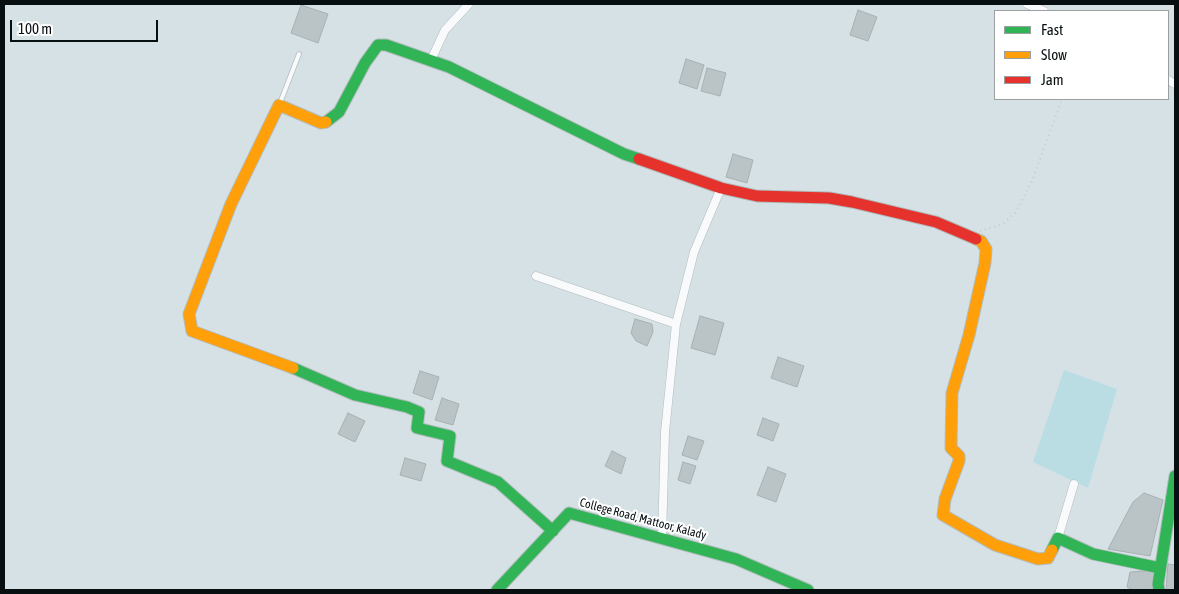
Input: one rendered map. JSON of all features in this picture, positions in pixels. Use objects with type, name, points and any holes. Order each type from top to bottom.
[{"type":"street","points":[[431,60],[445,30],[469,4]]},
{"type":"street","points":[[1027,4],[1042,10]]},
{"type":"street","points":[[553,531],[498,482],[447,461],[450,436],[417,428],[419,412],[407,407],[355,395],[280,362],[192,332],[189,314],[231,204],[279,105],[321,123],[329,122],[339,112],[365,63],[378,45],[386,45],[449,66],[624,154],[721,188],[757,196],[828,198],[852,202],[936,222],[984,243],[986,249],[980,286],[952,393],[951,448],[960,456],[942,510],[943,515],[952,522],[995,545],[1038,559],[1048,558],[1058,538],[1074,484]]},
{"type":"street","points":[[662,538],[665,432],[676,324],[694,252],[721,188]]},
{"type":"street","points":[[536,276],[676,324]]},
{"type":"street","points":[[1159,590],[1160,568],[1175,476]]},
{"type":"street","name":"College Road, Mattoor, Kalady","points":[[497,590],[569,513],[736,559],[808,590]]},
{"type":"street","points":[[1058,538],[1093,554],[1160,568]]},
{"type":"lane","points":[[279,105],[298,54]]},
{"type":"path","points":[[976,234],[983,229],[1003,224],[1016,212],[1032,181],[1062,100]]},
{"type":"shaded area","points":[[1064,370],[1117,389],[1088,488],[1033,462]]},
{"type":"building","points":[[301,5],[328,14],[318,43],[291,33]]},
{"type":"building","points":[[858,10],[877,17],[868,41],[850,35]]},
{"type":"building","points":[[686,59],[704,65],[697,89],[679,83]]},
{"type":"building","points":[[707,68],[726,73],[720,96],[701,91]]},
{"type":"building","points":[[733,154],[753,160],[747,183],[726,177]]},
{"type":"building","points":[[700,316],[724,323],[715,355],[691,348]]},
{"type":"building","points":[[635,319],[652,324],[653,332],[647,346],[636,341],[631,333]]},
{"type":"building","points":[[778,357],[804,366],[797,387],[771,378]]},
{"type":"building","points":[[420,371],[439,377],[432,400],[413,393]]},
{"type":"building","points":[[442,398],[459,404],[453,425],[435,420]]},
{"type":"building","points":[[348,413],[365,421],[355,442],[338,434]]},
{"type":"building","points":[[763,418],[779,424],[773,441],[757,435]]},
{"type":"building","points":[[688,436],[704,441],[697,460],[682,455]]},
{"type":"building","points":[[612,451],[626,458],[621,474],[605,466]]},
{"type":"building","points":[[405,458],[426,464],[421,481],[400,475]]},
{"type":"building","points":[[683,462],[696,466],[690,484],[678,480]]},
{"type":"building","points":[[768,467],[786,474],[776,502],[757,495]]},
{"type":"building","points":[[1144,493],[1163,500],[1150,556],[1108,549],[1133,502]]},
{"type":"building","points":[[1168,564],[1175,565],[1175,590],[1166,590]]},
{"type":"building","points":[[1155,570],[1154,590],[1133,590],[1127,587],[1130,572]]},
{"type":"traffic: fast","points":[[326,122],[339,112],[365,63],[378,45],[386,45],[449,67],[624,154],[639,159]]},
{"type":"traffic: fast","points":[[293,368],[355,395],[407,407],[419,412],[417,428],[450,436],[447,461],[498,482],[553,531]]},
{"type":"traffic: fast","points":[[1159,590],[1158,584],[1175,476]]},
{"type":"traffic: fast","points":[[497,590],[569,513],[736,559],[808,590]]},
{"type":"traffic: fast","points":[[1052,550],[1058,538],[1093,554],[1160,568]]},
{"type":"traffic: slow","points":[[293,368],[192,331],[189,314],[231,204],[279,105],[321,123],[326,122]]},
{"type":"traffic: slow","points":[[976,239],[981,241],[986,249],[985,263],[969,335],[952,393],[951,448],[959,456],[959,461],[945,499],[943,515],[995,545],[1038,559],[1048,558],[1052,550]]},
{"type":"traffic: jam","points":[[639,159],[721,188],[757,196],[829,198],[852,202],[936,222],[976,239]]}]
